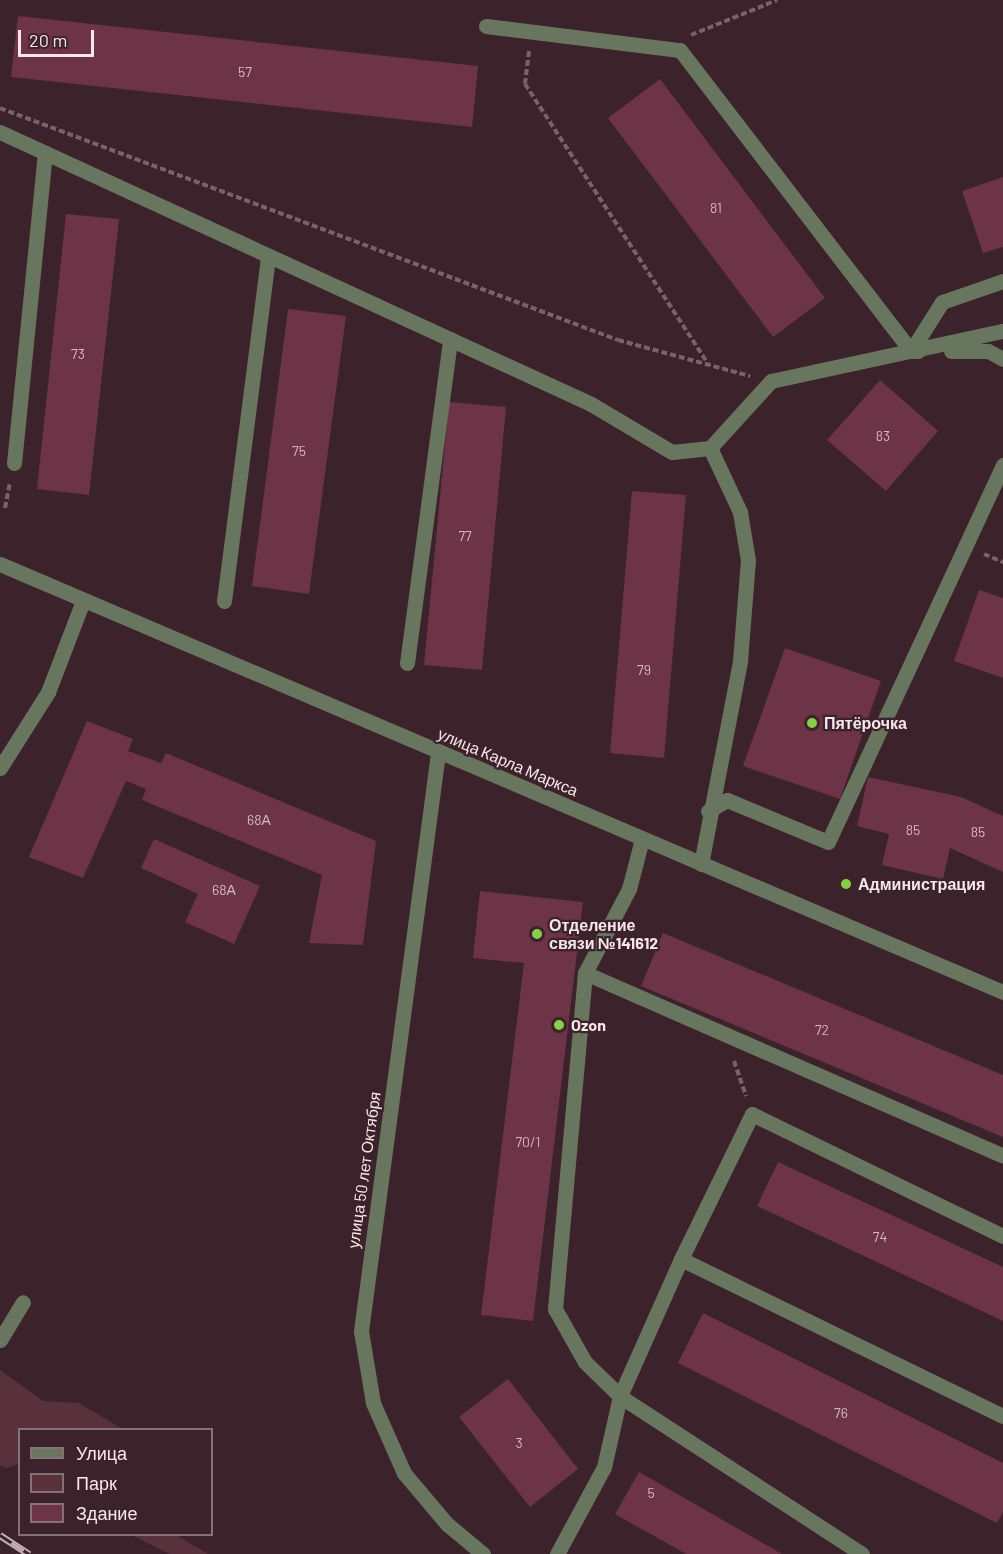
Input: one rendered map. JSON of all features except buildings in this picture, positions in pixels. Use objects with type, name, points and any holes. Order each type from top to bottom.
[{"type":"street","points":[[486,26],[680,50],[911,351]]},
{"type":"street","points":[[0,132],[591,404],[672,452],[710,448],[771,381],[1003,331]]},
{"type":"street","points":[[14,463],[45,153]]},
{"type":"street","points":[[224,601],[268,256]]},
{"type":"street","points":[[911,351],[942,302],[1003,280]]},
{"type":"street","points":[[407,663],[450,339]]},
{"type":"street","points":[[911,351],[988,351],[1003,359]]},
{"type":"street","points":[[701,864],[708,811],[740,661],[747,560],[740,512],[710,448]]},
{"type":"street","points":[[708,811],[727,800],[828,842],[1003,465]]},
{"type":"street","name":"улица Карла Маркса","points":[[0,564],[438,753],[1003,992]]},
{"type":"street","points":[[0,768],[48,692],[83,601]]},
{"type":"street","name":"улица 50 лет Октября","points":[[438,753],[361,1331],[373,1403],[405,1473],[447,1524],[483,1554]]},
{"type":"street","points":[[642,839],[629,889],[585,973],[555,1309],[585,1362],[620,1396],[862,1554]]},
{"type":"street","points":[[585,973],[726,1039],[1003,1156]]},
{"type":"street","points":[[557,1554],[604,1467],[620,1396],[681,1259],[752,1114],[1003,1236]]},
{"type":"street","points":[[681,1259],[1003,1416]]},
{"type":"street","points":[[0,1340],[23,1302]]},
{"type":"path","points":[[660,48],[777,0]]},
{"type":"path","points":[[531,32],[525,84],[709,364]]},
{"type":"path","points":[[0,108],[618,340],[771,381]]},
{"type":"path","points":[[5,508],[14,463]]},
{"type":"path","points":[[726,1039],[752,1114]]},
{"type":"green space","points":[[0,1370],[43,1401],[79,1403],[120,1428],[18,1428],[18,1464],[6,1468],[0,1465]]},
{"type":"green space","points":[[134,1536],[178,1536],[208,1554],[169,1554]]},
{"type":"railway","points":[[0,1535],[29,1554]]},
{"type":"place","name":"Пятёрочка","points":[[812,723]]},
{"type":"place","name":"Администрация","points":[[846,884]]},
{"type":"place","name":"Отделение связи №141612","points":[[537,934]]},
{"type":"place","name":"Ozon","points":[[559,1025]]}]
